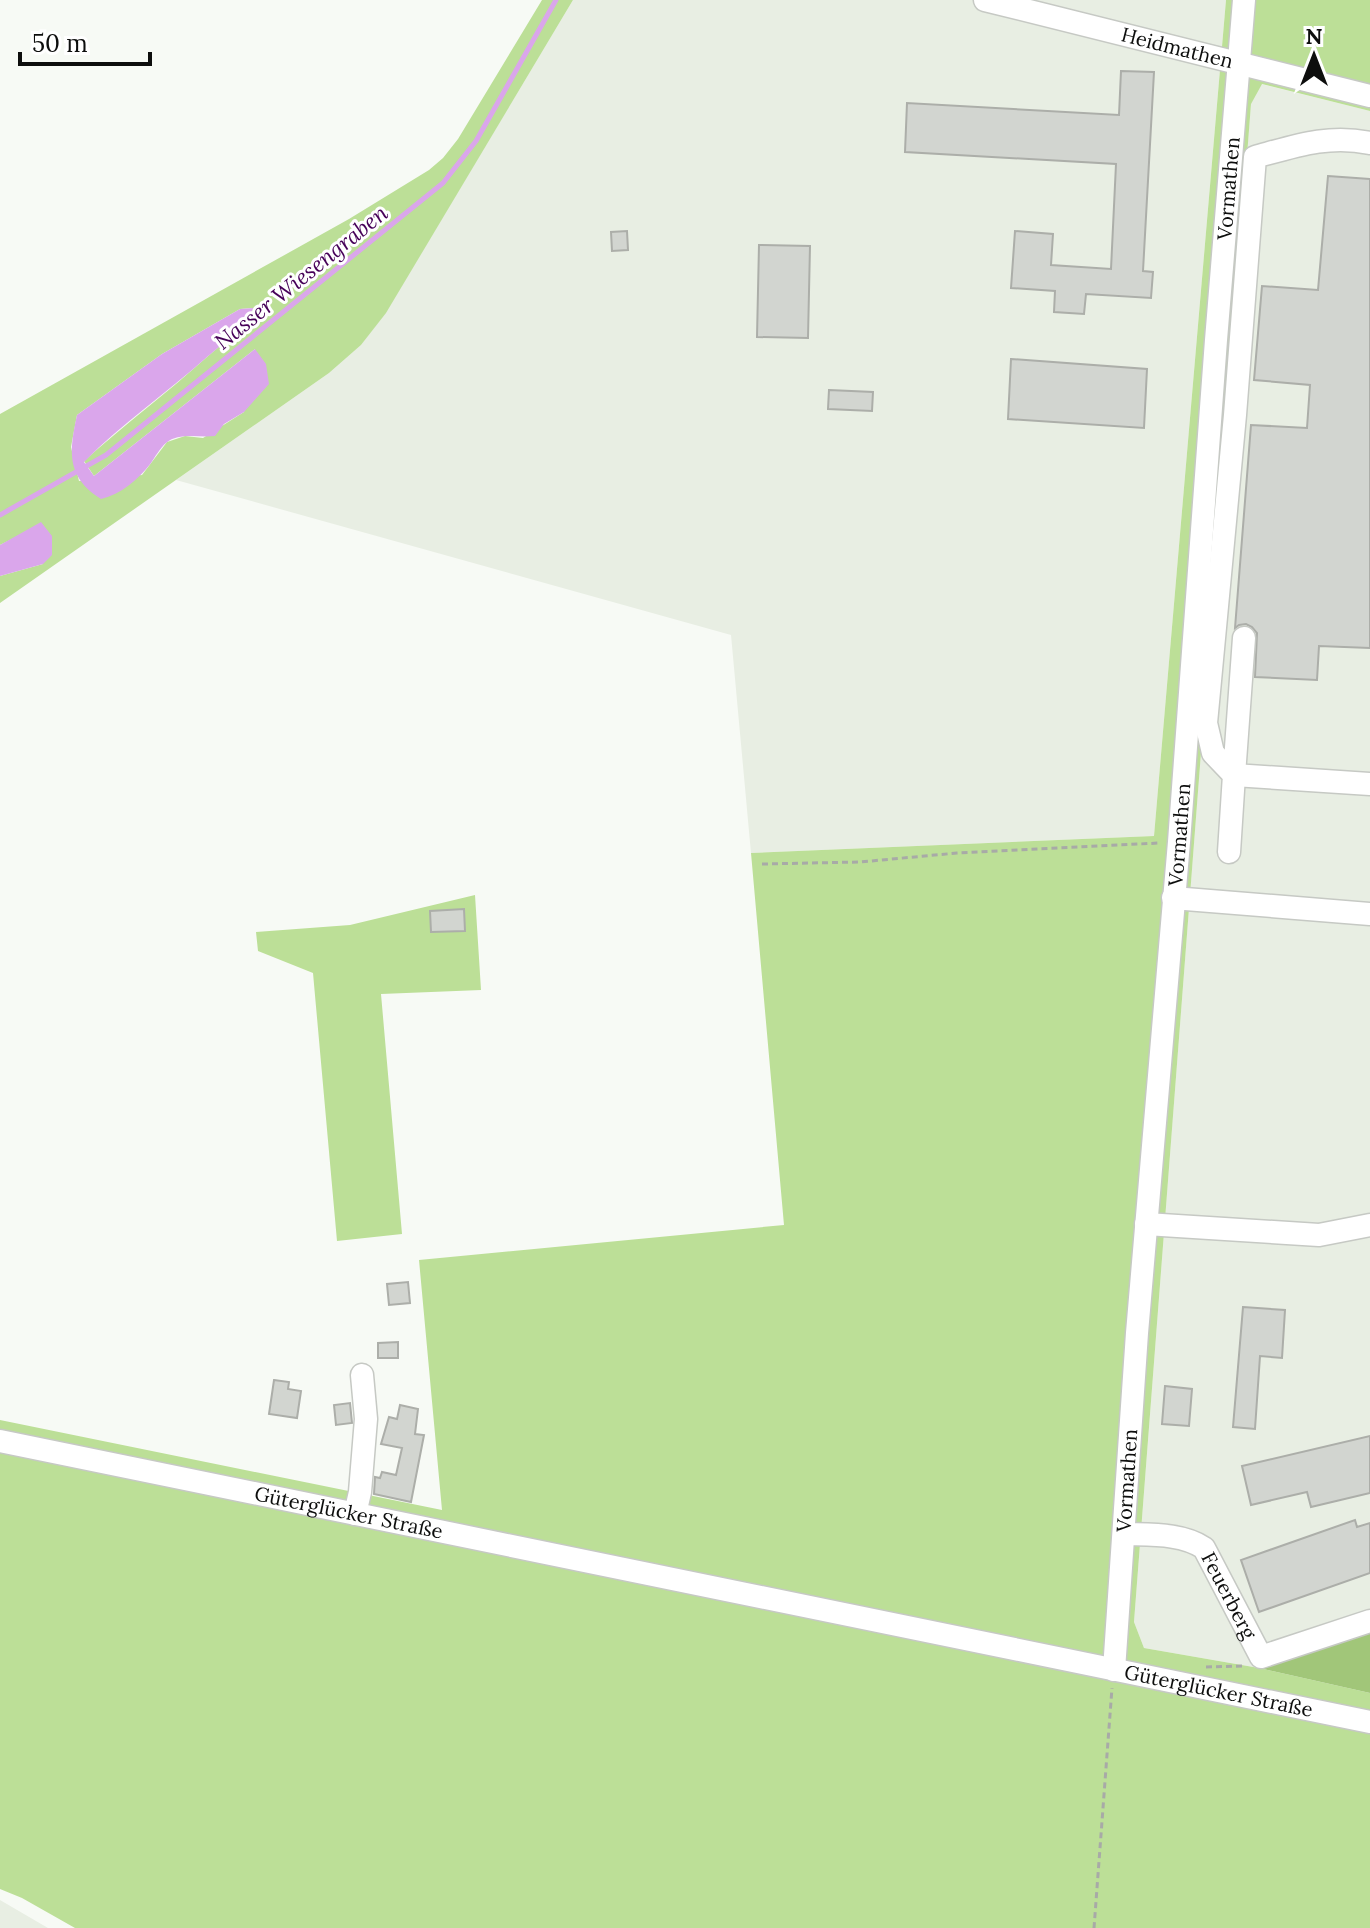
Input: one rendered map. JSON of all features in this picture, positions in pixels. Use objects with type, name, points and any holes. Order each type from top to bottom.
[{"type":"street","name":"Heidmathen","points":[[985,0],[1370,96]]},
{"type":"street","name":"Vormathen","points":[[1114,1670],[1146,1224],[1179,842],[1244,0]]},
{"type":"street","points":[[1370,143],[1349,138],[1305,143],[1255,157],[1206,723],[1213,753],[1234,775],[1370,784]]},
{"type":"street","points":[[1229,852],[1244,638]]},
{"type":"street","points":[[1173,898],[1370,914]]},
{"type":"street","points":[[1146,1224],[1319,1235],[1370,1225]]},
{"type":"street","points":[[355,1514],[360,1492],[366,1419],[362,1375]]},
{"type":"street","name":"Güterglücker Straße","points":[[0,1441],[1370,1722]]},
{"type":"street","name":"Feuerberg","points":[[1124,1534],[1181,1538],[1194,1541],[1204,1548],[1261,1657],[1370,1621]]},
{"type":"path","points":[[762,864],[860,862],[957,853],[1179,842]]},
{"type":"path","points":[[1094,1928],[1114,1670]]},
{"type":"shaded area","points":[[573,0],[1226,0],[1154,836],[751,853],[731,635],[176,480],[329,373],[361,345],[386,312]]},
{"type":"shaded area","points":[[1261,84],[1370,111],[1370,1630],[1259,1668],[1144,1648],[1134,1622],[1251,103]]},
{"type":"shaded area","points":[[254,308],[227,340],[84,462],[94,476],[255,349],[266,364],[269,384],[244,412],[224,424],[215,436],[183,436],[166,443],[141,475],[115,494],[101,499],[90,491],[81,482],[73,463],[72,441],[77,415],[162,354],[240,309]]},
{"type":"shaded area","points":[[41,522],[52,536],[52,555],[43,564],[0,576],[0,545]]},
{"type":"shaded area","points":[[0,1900],[48,1928],[0,1928]]},
{"type":"green space","points":[[542,0],[573,0],[386,313],[361,345],[329,373],[0,603],[0,576],[43,564],[14,538],[0,545],[0,414],[349,219],[429,170],[458,139]],"holes":[[[253,308],[239,329],[84,461],[94,476],[255,349],[244,412],[203,438],[185,436],[167,442],[142,475],[79,481],[71,447],[77,415],[162,354],[240,309]]]},
{"type":"green space","points":[[1226,0],[1370,0],[1370,111],[1262,84],[1251,104],[1134,1622],[1144,1648],[1259,1668],[1370,1693],[1370,1928],[75,1928],[0,1889],[0,1420],[442,1510],[419,1260],[784,1225],[751,853],[1154,836]]},
{"type":"green space","points":[[475,895],[481,990],[381,994],[402,1234],[337,1241],[313,973],[258,951],[256,932],[350,925]]},
{"type":"green space","points":[[1370,1630],[1370,1693],[1259,1668]]},
{"type":"building","points":[[1121,71],[1154,72],[1143,271],[1153,272],[1151,298],[1086,294],[1084,314],[1054,312],[1055,291],[1011,288],[1015,231],[1053,234],[1051,265],[1111,269],[1116,164],[905,152],[907,103],[1119,115]]},
{"type":"building","points":[[1328,176],[1370,179],[1370,648],[1319,646],[1317,680],[1255,677],[1257,633],[1246,624],[1235,628],[1251,425],[1307,428],[1310,385],[1254,380],[1262,286],[1318,290]]},
{"type":"building","points":[[627,231],[628,250],[612,251],[611,232]]},
{"type":"building","points":[[759,245],[810,246],[808,338],[757,337]]},
{"type":"building","points":[[1011,359],[1147,369],[1144,428],[1008,419]]},
{"type":"building","points":[[829,390],[873,392],[872,411],[828,409]]},
{"type":"building","points":[[464,909],[465,931],[431,932],[430,911]]},
{"type":"building","points":[[408,1282],[410,1303],[389,1305],[387,1284]]},
{"type":"building","points":[[1243,1307],[1285,1310],[1282,1358],[1260,1356],[1255,1429],[1233,1427]]},
{"type":"building","points":[[398,1342],[398,1358],[378,1358],[378,1343]]},
{"type":"building","points":[[274,1380],[289,1382],[288,1389],[301,1391],[297,1418],[269,1414]]},
{"type":"building","points":[[1165,1386],[1192,1389],[1189,1426],[1162,1424]]},
{"type":"building","points":[[350,1403],[352,1423],[336,1425],[334,1405]]},
{"type":"building","points":[[400,1405],[418,1409],[415,1434],[424,1435],[411,1502],[374,1494],[375,1477],[380,1478],[382,1472],[396,1475],[402,1448],[381,1444],[389,1417],[397,1419]]},
{"type":"building","points":[[1370,1436],[1370,1493],[1311,1507],[1307,1492],[1251,1505],[1242,1466]]},
{"type":"building","points":[[1355,1520],[1357,1527],[1370,1523],[1370,1573],[1259,1612],[1241,1560]]},
{"type":"waterway","name":"Nasser Wiesengraben","points":[[0,515],[106,455],[443,183],[476,141],[556,0]]}]
